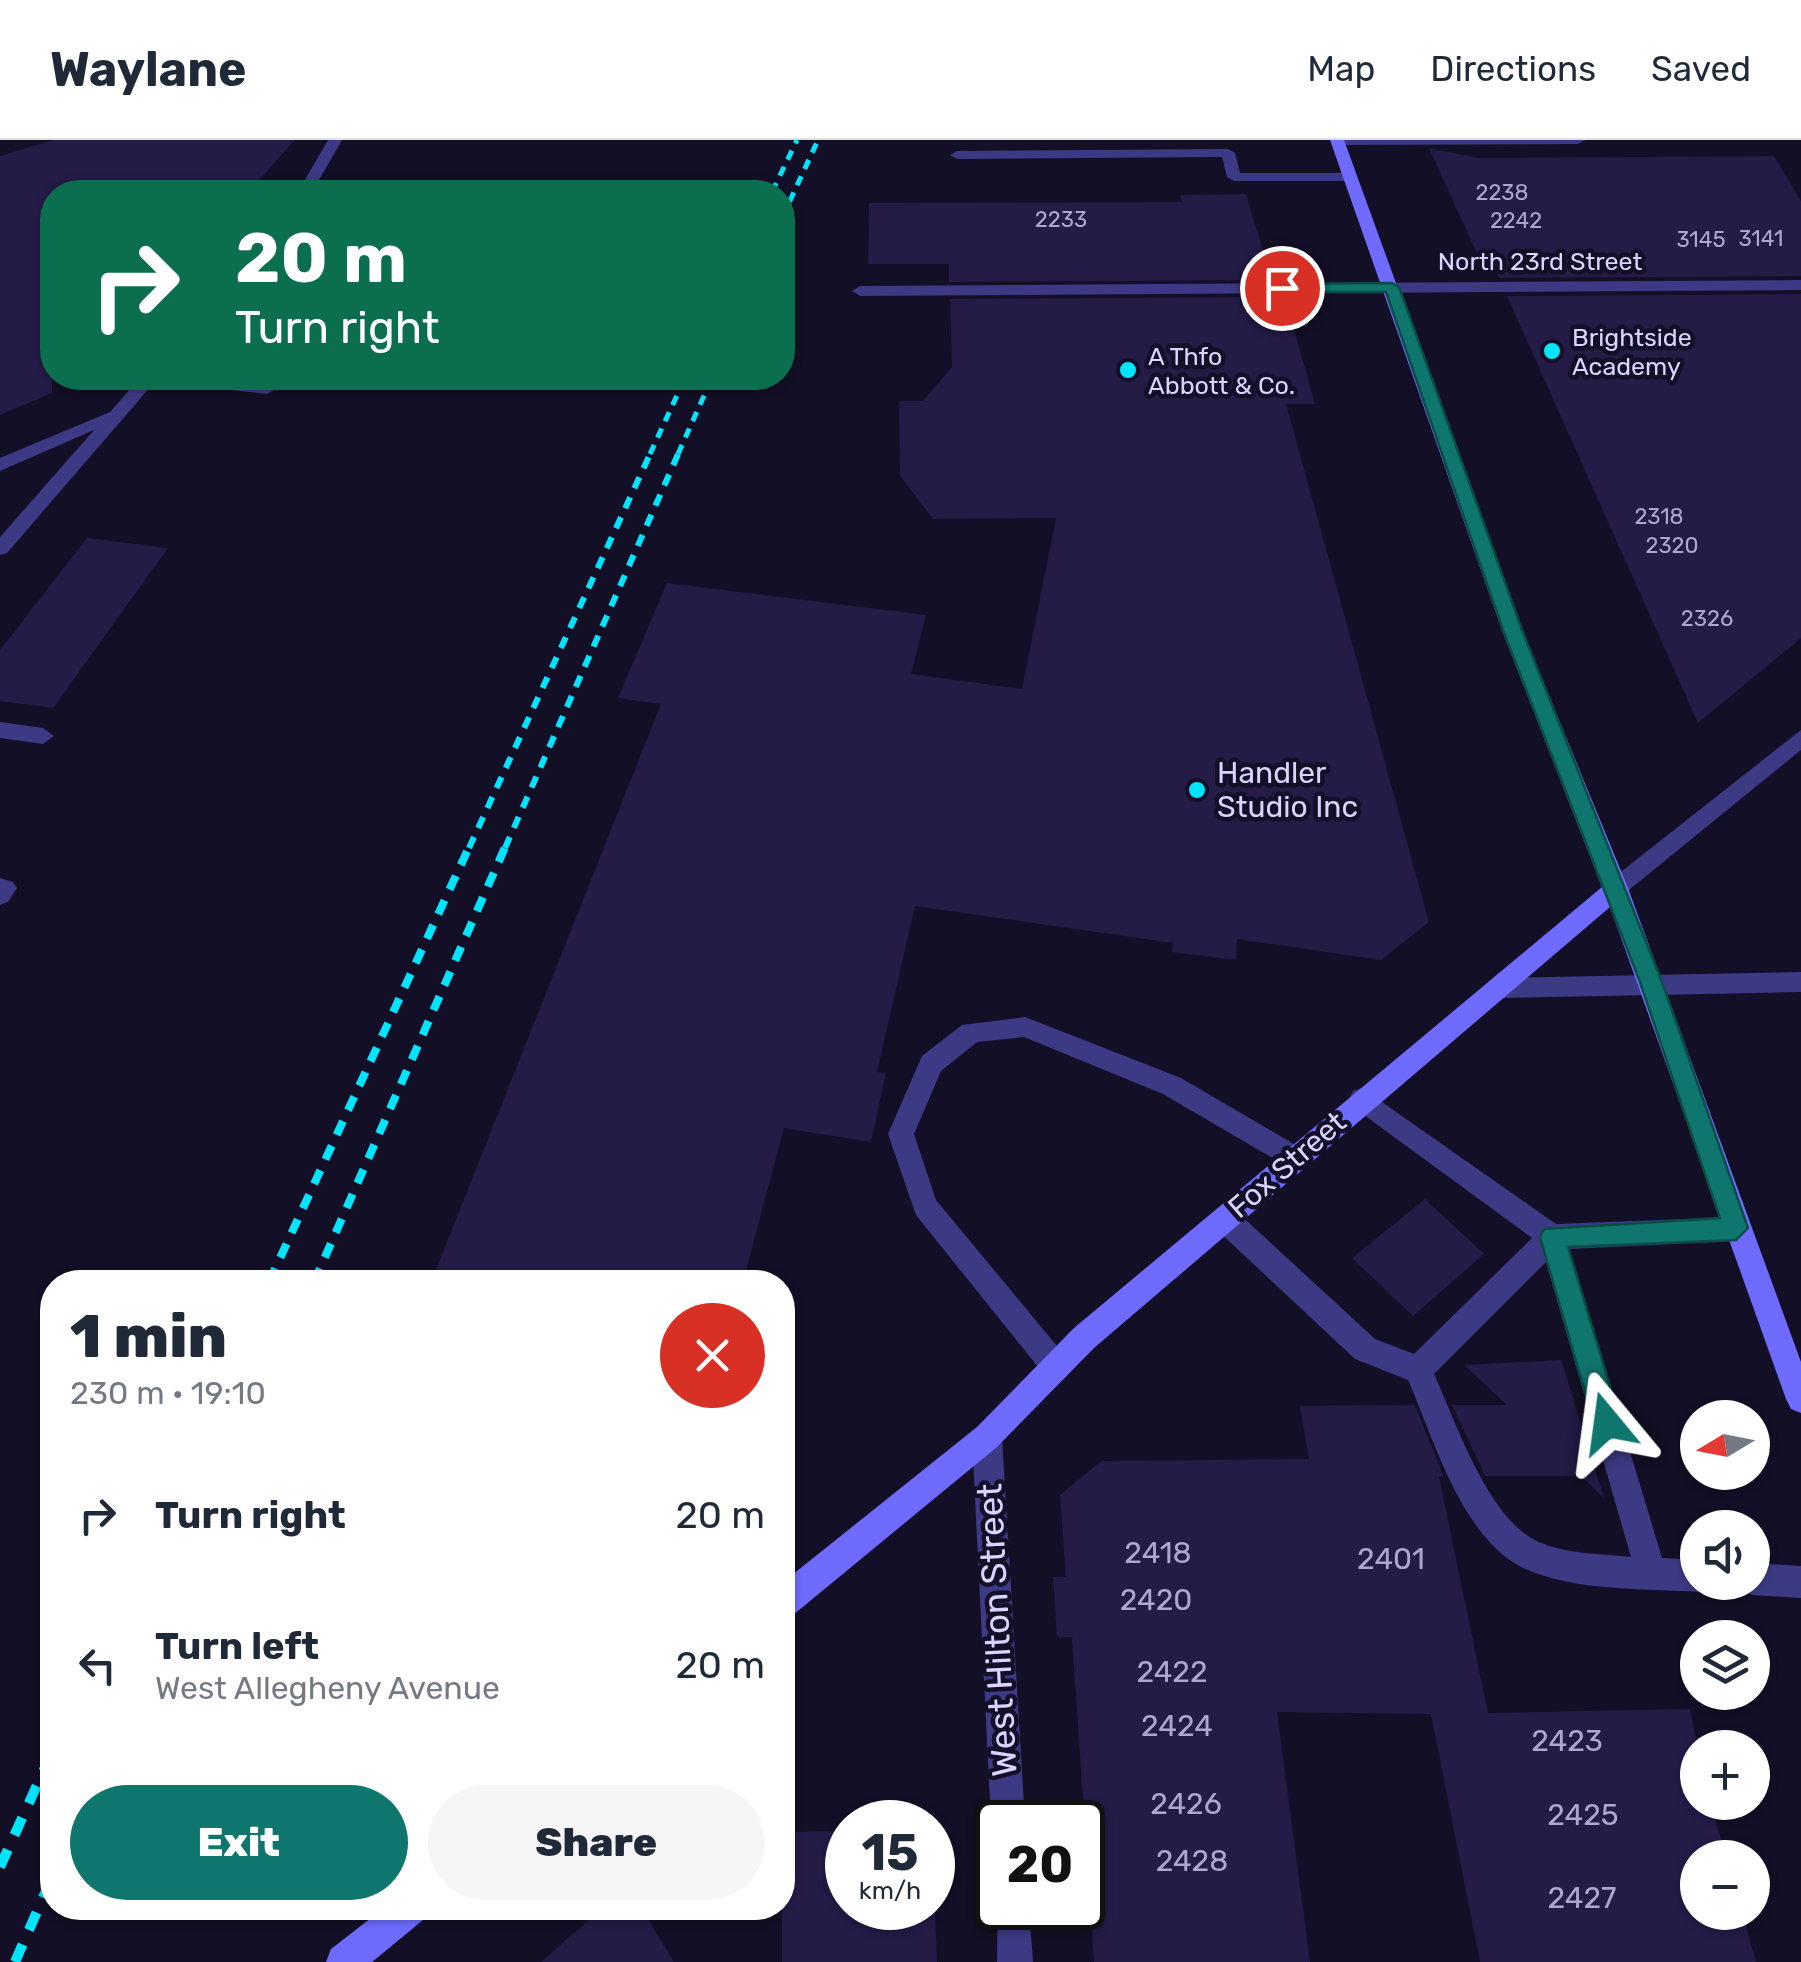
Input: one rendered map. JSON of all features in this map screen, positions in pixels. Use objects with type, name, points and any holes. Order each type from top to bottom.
[{"type":"main road","points":[[1337,140],[1512,630],[1616,888],[1801,1399]]},
{"type":"main road","name":"Fox Street","points":[[795,1593],[986,1437],[1056,1367],[1225,1218],[1616,888]]},
{"type":"main road","points":[[344,1962],[396,1920]]},
{"type":"street","points":[[312,180],[335,140]]},
{"type":"street","points":[[1337,140],[1578,140]]},
{"type":"street","points":[[957,155],[1228,153],[1234,177],[1350,177]]},
{"type":"street","name":"North 23rd Street","points":[[860,291],[1801,284]]},
{"type":"street","points":[[0,549],[136,390]]},
{"type":"street","points":[[0,465],[112,415]]},
{"type":"street","points":[[0,730],[43,736]]},
{"type":"street","name":"Fox Street","points":[[1616,888],[1801,738]]},
{"type":"street","points":[[0,887],[6,888],[0,896]]},
{"type":"street","points":[[1498,988],[1801,982]]},
{"type":"street","points":[[1056,1367],[924,1206],[900,1134],[931,1064],[972,1032],[1025,1026],[1172,1086],[1295,1158]]},
{"type":"street","points":[[1362,1099],[1552,1237],[1651,1572]]},
{"type":"street","points":[[1225,1218],[1365,1350],[1418,1370],[1490,1522],[1532,1556],[1680,1574]]},
{"type":"street","points":[[1418,1370],[1552,1237],[1736,1228]]},
{"type":"street","name":"West Hilton Street","points":[[986,1437],[1007,1800]]},
{"type":"street","points":[[1770,1580],[1801,1582]]},
{"type":"street","points":[[1013,1930],[1015,1962]]},
{"type":"building","points":[[54,140],[295,140],[259,180],[40,180],[40,390],[52,393],[0,415],[0,156]]},
{"type":"building","points":[[1429,148],[1479,158],[1774,156],[1801,201],[1801,276],[1499,278],[1491,260],[1480,260]]},
{"type":"building","points":[[1246,194],[1272,280],[949,282],[949,264],[868,264],[869,203],[1182,202],[1180,195]]},
{"type":"building","points":[[1801,294],[1801,638],[1698,723],[1507,296]]},
{"type":"building","name":"Handler Studio Inc","points":[[1277,297],[1283,319],[1291,319],[1315,404],[1286,404],[1429,922],[1381,960],[1237,939],[1236,960],[1172,952],[1173,943],[915,906],[877,1072],[886,1073],[871,1142],[784,1128],[746,1270],[436,1270],[661,704],[618,698],[667,583],[926,615],[911,674],[1022,689],[1056,518],[933,519],[900,476],[899,401],[923,401],[952,367],[950,299]]},
{"type":"building","points":[[87,538],[168,548],[53,708],[0,701],[0,650]]},
{"type":"building","points":[[1425,1199],[1484,1254],[1413,1316],[1352,1258]]},
{"type":"building","points":[[1561,1360],[1604,1498],[1581,1476],[1485,1476],[1452,1405],[1507,1405],[1464,1365]]},
{"type":"building","points":[[1415,1405],[1444,1477],[1439,1477],[1488,1713],[1690,1710],[1694,1730],[1680,1730],[1680,1820],[1715,1820],[1722,1840],[1680,1840],[1680,1930],[1747,1930],[1756,1962],[1480,1962],[1431,1714],[1277,1712],[1310,1962],[1094,1962],[1092,1930],[1105,1930],[1105,1800],[1083,1800],[1072,1637],[1057,1637],[1053,1577],[1066,1577],[1060,1495],[1101,1461],[1309,1459],[1300,1406]]},
{"type":"building","points":[[825,1831],[825,1930],[936,1930],[937,1962],[782,1962],[782,1920],[795,1920],[795,1832]]},
{"type":"building","points":[[589,1920],[648,1920],[674,1962],[541,1962]]},
{"type":"railway","points":[[778,180],[797,140]]},
{"type":"railway","points":[[795,190],[818,140]]},
{"type":"railway","points":[[650,454],[679,390]]},
{"type":"railway","points":[[678,454],[707,390]]},
{"type":"railway","points":[[469,848],[651,452]]},
{"type":"railway","points":[[505,848],[679,452]]},
{"type":"railway","points":[[275,1270],[470,845]]},
{"type":"railway","points":[[319,1270],[506,845]]},
{"type":"railway","points":[[0,1867],[40,1779]]},
{"type":"railway","points":[[15,1962],[40,1905]]},
{"type":"place","name":"Brightside Academy","points":[[1552,351]]},
{"type":"place","name":"A Thfo Abbott & Co.","points":[[1128,370]]},
{"type":"place","name":"Handler Studio Inc","points":[[1197,790]]},
{"type":"route","points":[[1282,288],[1392,287],[1512,630],[1616,888],[1736,1228],[1552,1237],[1607,1423]]}]
